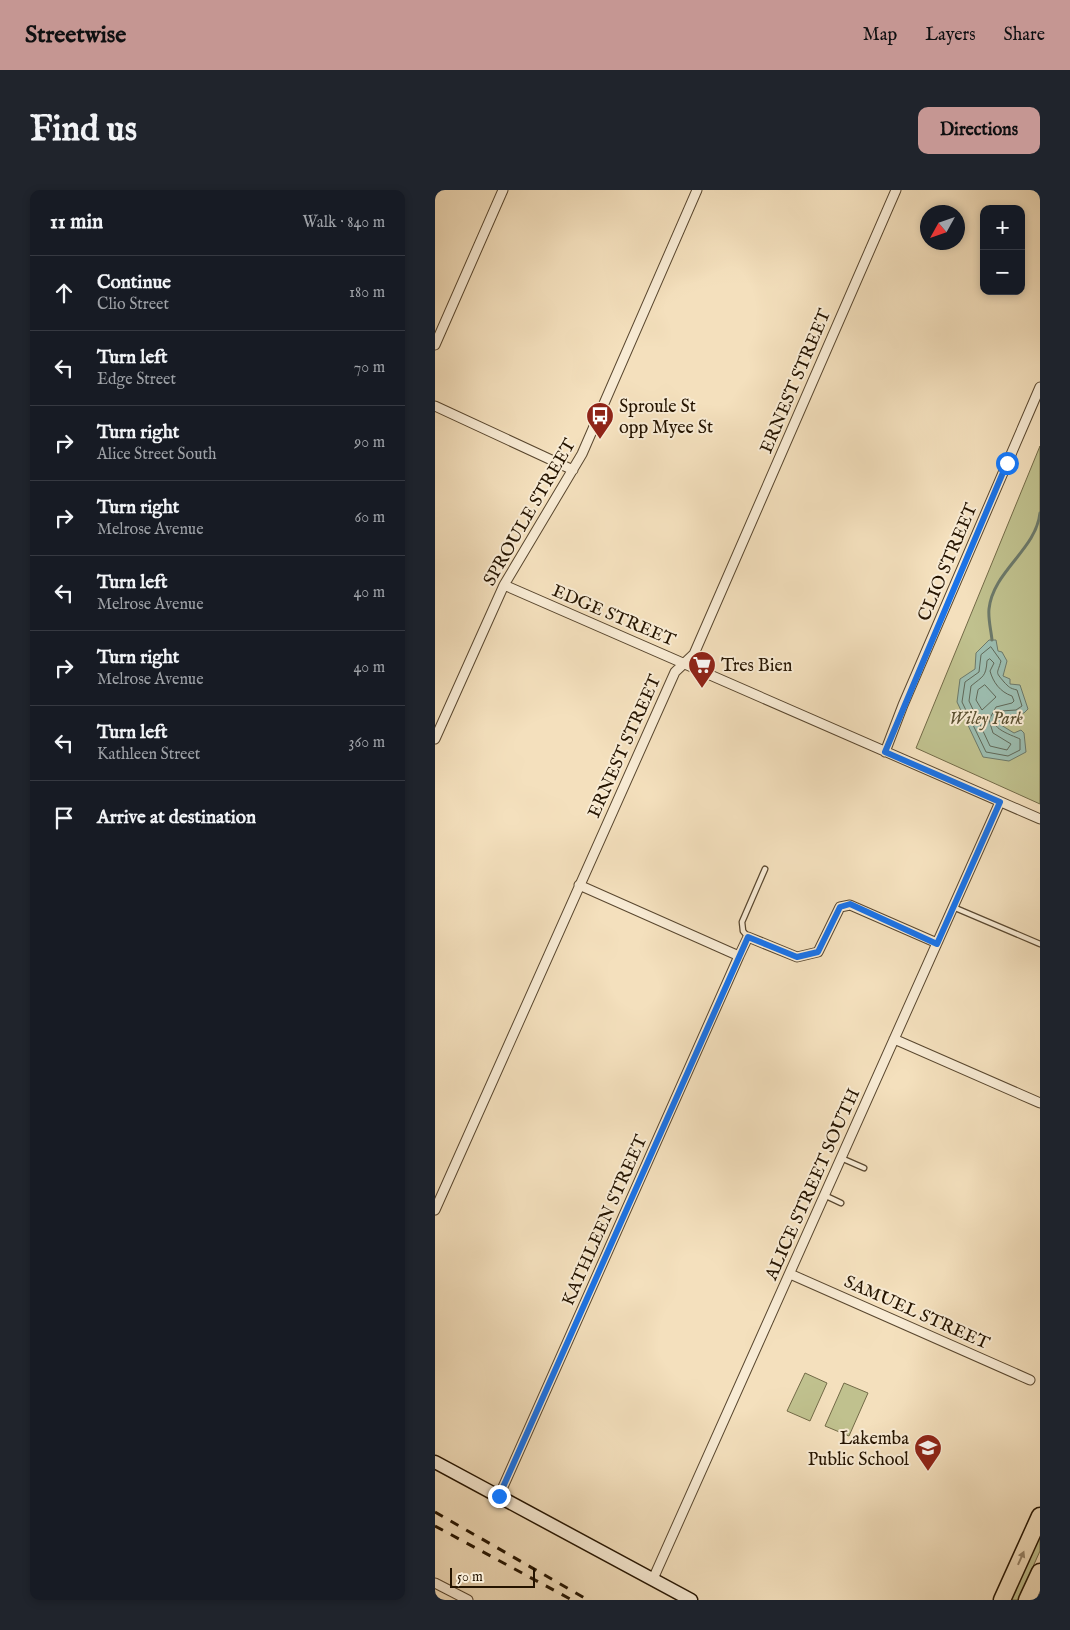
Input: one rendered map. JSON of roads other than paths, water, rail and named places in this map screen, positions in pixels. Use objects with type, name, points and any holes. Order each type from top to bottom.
[{"type":"highway","points":[[1002,1600],[1040,1516]]},
{"type":"highway","points":[[1027,1600],[1040,1572]]},
{"type":"street","points":[[435,345],[503,190]]},
{"type":"street","name":"SPROULE STREET","points":[[435,739],[504,585],[588,442],[697,190]]},
{"type":"street","name":"ERNEST STREET","points":[[435,1210],[675,672],[695,654],[896,190]]},
{"type":"street","name":"CLIO STREET","points":[[885,752],[903,705],[1040,387]]},
{"type":"street","points":[[435,406],[573,470]]},
{"type":"street","name":"EDGE STREET","points":[[504,585],[1040,819]]},
{"type":"street","name":"ALICE STREET SOUTH","points":[[653,1579],[1000,802]]},
{"type":"street","points":[[579,885],[739,956]]},
{"type":"street","points":[[748,937],[797,957],[818,952],[840,907],[850,904],[937,944]]},
{"type":"street","name":"KATHLEEN STREET","points":[[499,1496],[748,937]]},
{"type":"street","points":[[894,1039],[1040,1103]]},
{"type":"street","name":"SAMUEL STREET","points":[[790,1274],[1031,1380]]},
{"type":"street","points":[[435,1462],[691,1600]]},
{"type":"street","points":[[435,1583],[468,1600]]},
{"type":"lane","points":[[748,937],[743,931],[742,922],[765,869]]},
{"type":"lane","points":[[953,907],[1040,944]]},
{"type":"lane","points":[[841,1158],[865,1168]]},
{"type":"lane","points":[[825,1195],[841,1202]]},
{"type":"water","points":[[989,640],[996,640],[998,651],[1002,652],[1007,661],[1003,676],[1010,679],[1010,684],[1020,685],[1028,709],[1024,713],[1001,717],[1001,725],[1014,733],[1021,730],[1024,733],[1026,752],[1009,761],[983,757],[957,702],[960,679],[975,669],[976,653]]},
{"type":"waterway","points":[[992,640],[989,621],[992,595],[998,583],[1031,538],[1037,526],[1040,513]]},
{"type":"railway","points":[[435,1512],[588,1600]]},
{"type":"railway","points":[[435,1526],[572,1600]]},
{"type":"place","name":"Sproule St opp Myee St","points":[[600,440]]},
{"type":"place","name":"Tres Bien","points":[[702,689]]},
{"type":"place","name":"Lakemba Public School","points":[[928,1472]]},
{"type":"park label","name":"Wiley Park","points":[[986,718]]}]
